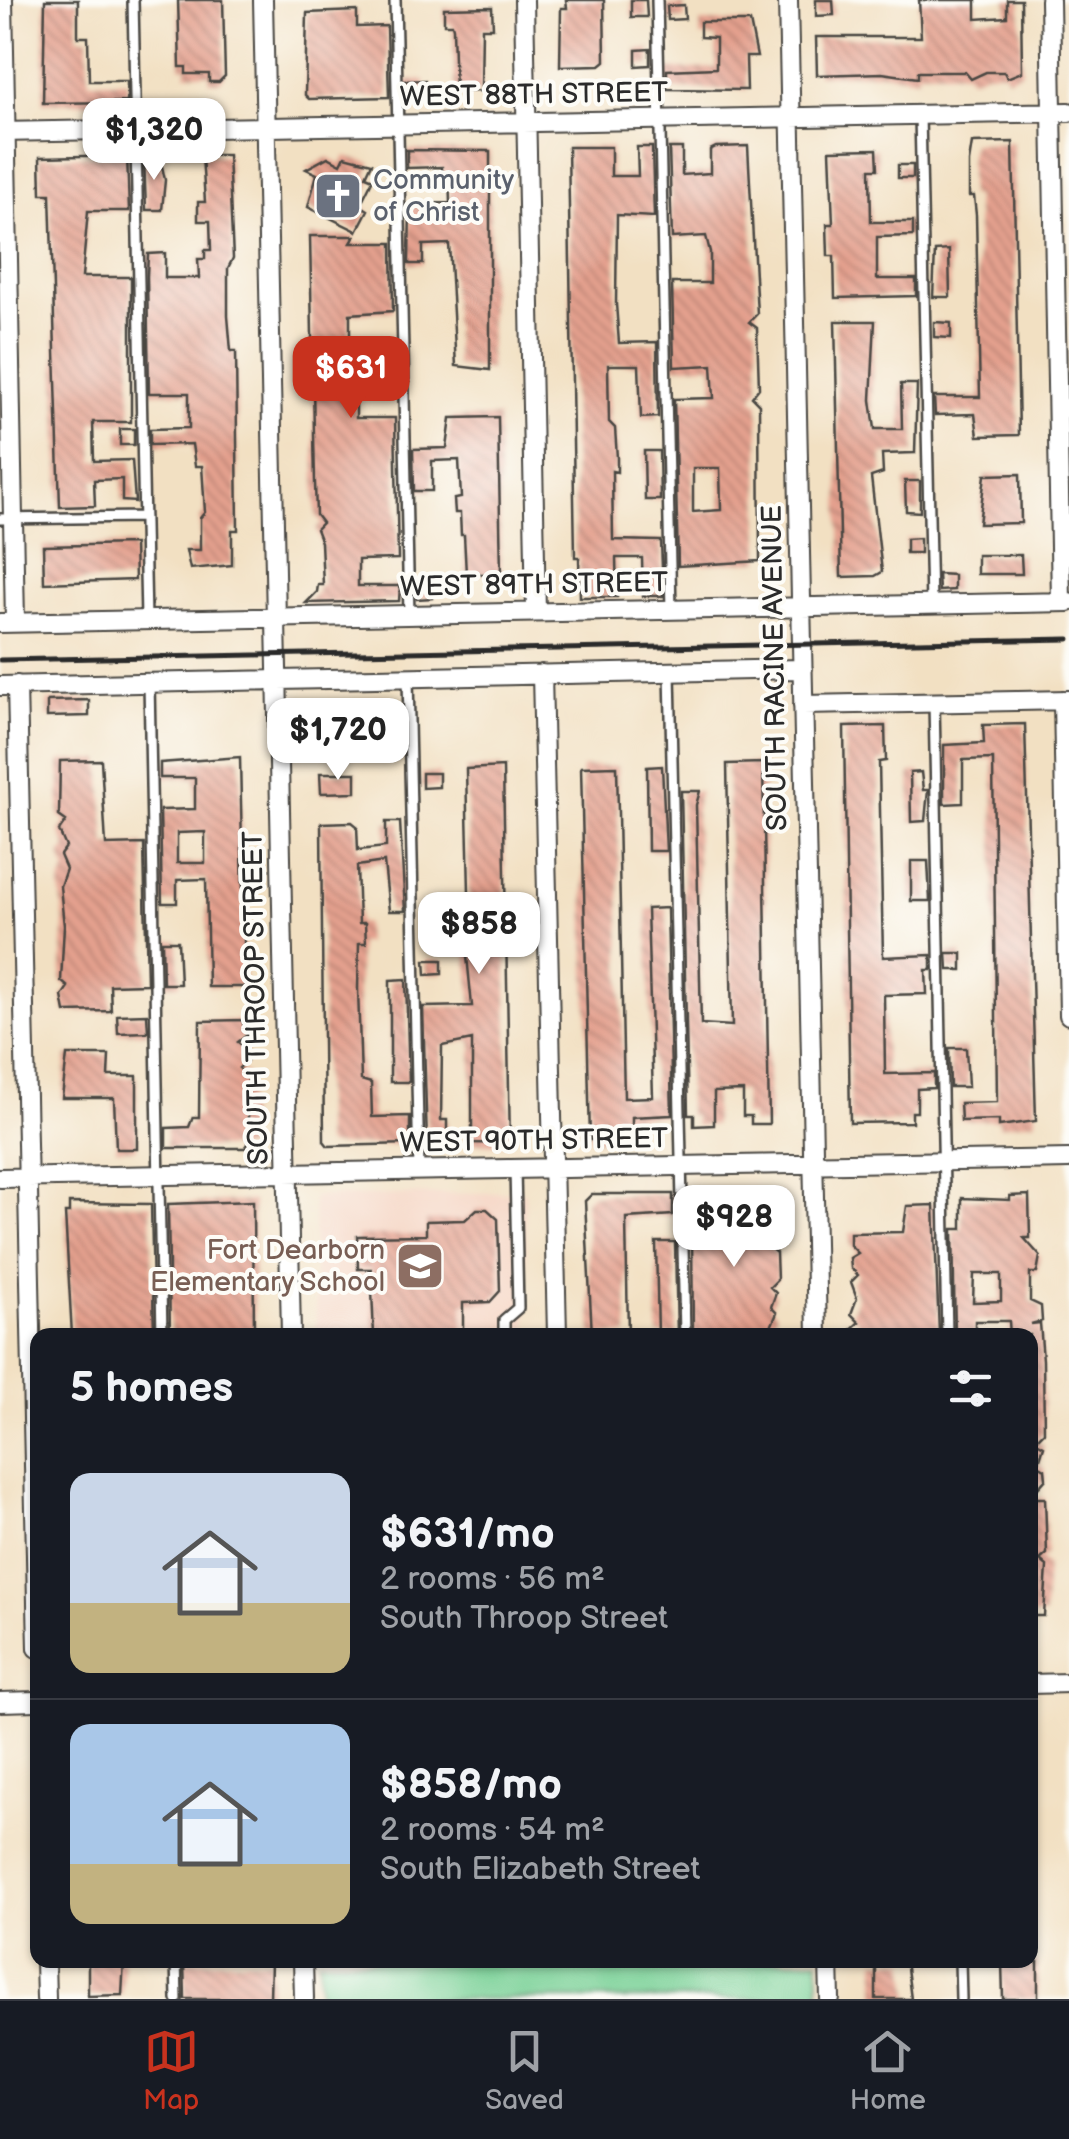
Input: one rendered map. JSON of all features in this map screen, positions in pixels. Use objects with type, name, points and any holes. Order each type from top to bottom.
[{"type":"street","points":[[3,0],[8,622]]},
{"type":"street","name":"SOUTH THROOP STREET","points":[[264,0],[290,1328]]},
{"type":"street","points":[[524,0],[536,612]]},
{"type":"street","name":"SOUTH RACINE AVENUE","points":[[788,0],[817,1328]]},
{"type":"street","points":[[1050,0],[1060,112],[1065,602]]},
{"type":"street","name":"WEST 88TH STREET","points":[[3,132],[1060,112]]},
{"type":"street","name":"WEST 89TH STREET","points":[[8,622],[1065,602]]},
{"type":"street","points":[[30,1328],[8,685],[802,670]]},
{"type":"street","points":[[542,674],[557,1328]]},
{"type":"street","points":[[803,704],[1066,700],[1069,1015]]},
{"type":"street","name":"WEST 90TH STREET","points":[[0,1178],[1069,1160]]},
{"type":"street","points":[[1038,1684],[1069,1684]]},
{"type":"street","points":[[0,1702],[30,1701]]},
{"type":"street","points":[[45,1968],[46,1999]]},
{"type":"street","points":[[303,1968],[304,1999]]},
{"type":"street","points":[[830,1968],[830,1999]]},
{"type":"lane","points":[[133,0],[146,620]]},
{"type":"lane","points":[[395,0],[409,615]]},
{"type":"lane","points":[[657,0],[672,610]]},
{"type":"lane","points":[[920,115],[931,606]]},
{"type":"lane","points":[[7,519],[144,518]]},
{"type":"lane","points":[[670,672],[685,1328]]},
{"type":"lane","points":[[408,677],[419,1171]]},
{"type":"lane","points":[[149,682],[162,1328]]},
{"type":"lane","points":[[934,702],[947,1328]]},
{"type":"lane","points":[[504,1328],[504,1320],[518,1308],[514,1170]]},
{"type":"lane","points":[[176,1968],[177,1999]]},
{"type":"lane","points":[[960,1968],[961,1999]]},
{"type":"shaded area","name":"Fort Dearborn Elementary School","points":[[525,1192],[528,1328],[316,1328],[313,1197]]},
{"type":"green space","points":[[319,1968],[819,1968],[819,1999],[319,1999]]},
{"type":"building","points":[[45,0],[78,0],[78,37],[88,37],[89,81],[127,81],[127,102],[43,103]]},
{"type":"building","points":[[178,0],[223,0],[225,76],[219,82],[209,82],[209,74],[186,74],[186,67],[180,67]]},
{"type":"building","points":[[566,0],[604,0],[605,61],[600,65],[560,66],[561,8],[567,8]]},
{"type":"building","points":[[631,0],[646,0],[647,17],[631,17]]},
{"type":"building","points":[[816,0],[833,0],[834,15],[816,16]]},
{"type":"building","points":[[919,0],[976,0],[976,19],[1007,17],[1007,0],[1021,0],[1022,72],[1007,78],[1004,72],[986,72],[971,79],[965,72],[918,72],[918,78],[882,73],[817,75],[816,37],[921,37]]},
{"type":"building","points":[[684,5],[685,19],[668,20],[667,6]]},
{"type":"building","points":[[492,7],[493,28],[482,28],[481,91],[455,92],[453,28],[452,24],[444,24],[444,8]]},
{"type":"building","points":[[357,11],[357,27],[387,26],[389,97],[309,99],[305,95],[307,13]]},
{"type":"building","points":[[700,22],[750,22],[757,57],[746,57],[747,90],[667,89],[667,70],[716,68],[716,38],[700,37]]},
{"type":"building","points":[[650,49],[650,65],[636,66],[636,50]]},
{"type":"building","points":[[425,80],[425,95],[405,96],[405,81]]},
{"type":"building","points":[[1013,142],[1019,435],[978,436],[975,414],[935,415],[934,397],[980,397],[976,215],[974,196],[969,196],[969,162],[972,143]]},
{"type":"building","points":[[748,146],[757,314],[749,322],[757,328],[759,388],[752,397],[759,404],[760,561],[678,566],[674,399],[714,398],[712,365],[674,367],[672,283],[710,283],[710,252],[706,236],[672,238],[669,148],[682,148],[682,175],[710,173],[710,150]],"holes":[[[693,468],[720,468],[721,510],[693,512]]]},
{"type":"building","points":[[568,147],[611,147],[611,176],[638,176],[637,147],[652,147],[654,217],[617,215],[616,304],[619,343],[657,342],[658,417],[641,418],[639,365],[608,365],[609,422],[615,428],[617,458],[617,472],[612,471],[613,540],[661,541],[663,596],[643,596],[642,558],[616,558],[617,597],[580,597],[579,557],[575,557]]},
{"type":"building","points":[[877,149],[878,169],[870,169],[871,222],[913,222],[913,236],[877,237],[877,279],[916,279],[916,296],[835,298],[834,256],[828,256],[827,224],[833,224],[830,150]]},
{"type":"building","points":[[407,150],[490,151],[490,370],[456,366],[449,244],[423,245],[423,264],[409,264],[410,204],[450,203],[449,173],[442,174],[442,167],[407,168]]},
{"type":"building","points":[[127,155],[129,211],[88,211],[82,277],[131,277],[131,422],[93,422],[94,461],[132,460],[135,502],[122,501],[122,479],[94,480],[95,506],[60,507],[50,194],[41,194],[40,157]]},
{"type":"building","points":[[202,155],[228,155],[233,258],[228,268],[228,316],[231,351],[236,351],[238,530],[232,530],[232,565],[190,569],[186,550],[200,550],[200,518],[205,512],[202,466],[195,466],[192,444],[150,445],[150,429],[189,428],[189,393],[149,393],[147,276],[148,254],[165,253],[165,278],[199,278],[198,259],[205,259],[205,250],[211,250],[210,221],[198,221],[198,202],[205,202]]},
{"type":"building","name":"Community of Christ","points":[[345,156],[372,163],[366,176],[373,179],[360,205],[368,210],[357,231],[308,207],[317,174],[306,169],[328,157],[341,164]]},
{"type":"building","points":[[144,157],[160,157],[165,180],[162,210],[146,210]]},
{"type":"building","points":[[898,165],[913,165],[913,178],[898,178]]},
{"type":"building","points":[[310,236],[355,236],[351,243],[392,243],[393,311],[350,314],[350,345],[355,345],[356,371],[394,371],[394,387],[356,387],[356,418],[395,418],[398,559],[358,560],[358,586],[400,586],[399,601],[306,603],[317,592],[318,585],[323,585],[321,542],[316,529],[322,523],[316,515]]},
{"type":"building","points":[[949,250],[950,297],[933,297],[935,251]]},
{"type":"building","points":[[835,321],[875,321],[871,400],[875,429],[902,429],[901,384],[917,384],[915,453],[882,454],[883,473],[871,477],[882,572],[875,576],[841,577]]},
{"type":"building","points":[[934,322],[951,323],[951,338],[934,337]]},
{"type":"building","points":[[498,417],[501,574],[466,574],[464,535],[454,499],[461,498],[459,460],[432,461],[432,491],[414,491],[413,449],[447,448],[451,418]]},
{"type":"building","points":[[120,429],[134,429],[134,445],[120,445]]},
{"type":"building","points":[[644,451],[659,451],[660,500],[645,500]]},
{"type":"building","points":[[1020,474],[1021,523],[979,524],[985,475]]},
{"type":"building","points":[[905,481],[920,481],[920,512],[906,511]]},
{"type":"building","points":[[920,538],[920,553],[906,553],[906,539]]},
{"type":"building","points":[[134,544],[135,580],[44,583],[43,546]]},
{"type":"building","points":[[977,555],[1021,555],[1022,574],[977,574]]},
{"type":"building","points":[[938,574],[954,575],[954,590],[939,591]]},
{"type":"building","points":[[432,582],[432,598],[417,599],[416,583]]},
{"type":"building","points":[[89,700],[89,716],[47,717],[47,701]]},
{"type":"building","points":[[1025,724],[1036,1121],[999,1126],[999,1120],[961,1121],[960,1103],[997,1102],[993,759],[963,760],[963,803],[944,804],[944,745],[984,743],[983,725]]},
{"type":"building","points":[[885,726],[886,761],[879,762],[883,957],[931,955],[931,970],[926,970],[927,994],[884,995],[885,1074],[934,1073],[934,1088],[917,1089],[917,1112],[912,1112],[912,1122],[850,1123],[844,727]]},
{"type":"building","points":[[240,757],[245,987],[208,987],[206,879],[177,880],[177,903],[162,903],[160,810],[195,809],[195,778],[160,778],[160,763]],"holes":[[[205,832],[205,863],[177,863],[177,833]]]},
{"type":"building","points":[[101,760],[106,845],[144,844],[147,984],[110,985],[111,1011],[65,1012],[62,996],[68,987],[61,981],[64,926],[60,886],[66,869],[60,855],[66,847],[59,831],[66,821],[59,816],[60,761]]},
{"type":"building","points":[[763,763],[769,1124],[751,1124],[751,1116],[743,1116],[743,1091],[714,1092],[714,1125],[694,1126],[694,1115],[688,1115],[681,791],[700,791],[696,805],[701,1024],[732,1026],[727,764]]},
{"type":"building","points":[[617,766],[624,1098],[653,1097],[647,909],[667,908],[672,1115],[632,1117],[632,1139],[590,1140],[581,767]]},
{"type":"building","points":[[662,766],[666,851],[648,851],[647,767]]},
{"type":"building","points":[[503,767],[510,1144],[472,1143],[472,1040],[442,1046],[441,1120],[447,1120],[447,1143],[427,1144],[423,1007],[472,1006],[465,936],[470,934],[466,769]]},
{"type":"building","points":[[921,772],[923,790],[928,790],[925,821],[911,822],[910,773]]},
{"type":"building","points":[[320,773],[356,773],[356,792],[321,793]]},
{"type":"building","points":[[422,773],[439,773],[439,787],[422,788]]},
{"type":"building","points":[[352,822],[357,826],[358,850],[386,847],[386,822],[400,822],[405,911],[389,911],[384,862],[357,866],[359,923],[365,923],[366,943],[359,943],[358,989],[361,1080],[371,1083],[372,1117],[410,1116],[410,1144],[328,1146],[324,1141],[321,823]]},
{"type":"building","points":[[911,861],[928,861],[930,901],[911,901]]},
{"type":"building","points":[[162,941],[178,941],[180,984],[163,984]]},
{"type":"building","points":[[947,953],[962,953],[962,970],[948,970]]},
{"type":"building","points":[[425,960],[442,960],[442,974],[426,975]]},
{"type":"building","points":[[406,979],[409,1082],[390,1082],[390,980]]},
{"type":"building","points":[[147,1014],[148,1032],[118,1033],[117,1015]]},
{"type":"building","points":[[242,1020],[247,1035],[238,1042],[247,1049],[247,1061],[239,1068],[248,1076],[248,1144],[245,1148],[166,1148],[166,1128],[189,1127],[193,1117],[199,1117],[200,1021]]},
{"type":"building","points":[[949,1048],[966,1048],[968,1087],[950,1087]]},
{"type":"building","points":[[67,1055],[109,1055],[108,1076],[137,1076],[137,1149],[116,1149],[114,1098],[62,1098]]},
{"type":"building","points":[[592,1194],[673,1194],[673,1215],[626,1218],[628,1328],[592,1328],[585,1201]]},
{"type":"building","points":[[1029,1195],[1030,1238],[1024,1238],[1040,1256],[1037,1273],[1030,1273],[1030,1301],[1041,1306],[1042,1321],[1031,1324],[1040,1323],[1043,1360],[1044,1432],[1038,1438],[1038,1328],[1010,1328],[1009,1321],[975,1321],[975,1328],[955,1328],[953,1229],[962,1229],[962,1198],[1010,1200],[1010,1196]],"holes":[[[974,1274],[1001,1274],[1001,1301],[973,1302]]]},
{"type":"building","points":[[733,1198],[769,1198],[769,1247],[776,1253],[777,1280],[770,1287],[776,1293],[771,1307],[777,1313],[772,1328],[693,1328],[692,1232],[704,1232],[704,1203],[734,1203]]},
{"type":"building","points":[[253,1201],[254,1328],[170,1328],[168,1204]]},
{"type":"building","points":[[69,1203],[151,1204],[154,1328],[72,1328],[65,1213],[69,1213]]},
{"type":"building","points":[[934,1205],[939,1328],[853,1328],[859,1322],[851,1314],[857,1298],[851,1282],[858,1275],[851,1268],[850,1258],[858,1253],[850,1245],[850,1233],[903,1232],[907,1206]]},
{"type":"building","points":[[477,1209],[487,1209],[498,1219],[500,1291],[490,1302],[463,1303],[463,1328],[374,1328],[371,1269],[358,1269],[357,1236],[426,1235],[426,1221],[465,1220]]},
{"type":"building","points":[[656,1242],[675,1242],[677,1328],[658,1328]]},
{"type":"building","points":[[1038,1443],[1044,1446],[1038,1465]]},
{"type":"building","points":[[1038,1465],[1045,1469],[1046,1479],[1038,1488]]},
{"type":"building","points":[[1038,1498],[1045,1498],[1047,1554],[1040,1560],[1047,1566],[1044,1616],[1038,1616]]},
{"type":"building","points":[[88,1968],[124,1968],[122,1995],[88,1996]]},
{"type":"building","points":[[184,1968],[271,1968],[270,1999],[185,1999]]},
{"type":"building","points":[[876,1968],[907,1968],[911,1999],[876,1999]]},
{"type":"building","points":[[1002,1968],[1038,1968],[1038,1999],[1003,1999]]},
{"type":"railway","points":[[0,660],[1069,639]]},
{"type":"place","name":"Community of Christ","points":[[338,196]]},
{"type":"place","name":"Fort Dearborn Elementary School","points":[[420,1266]]}]
